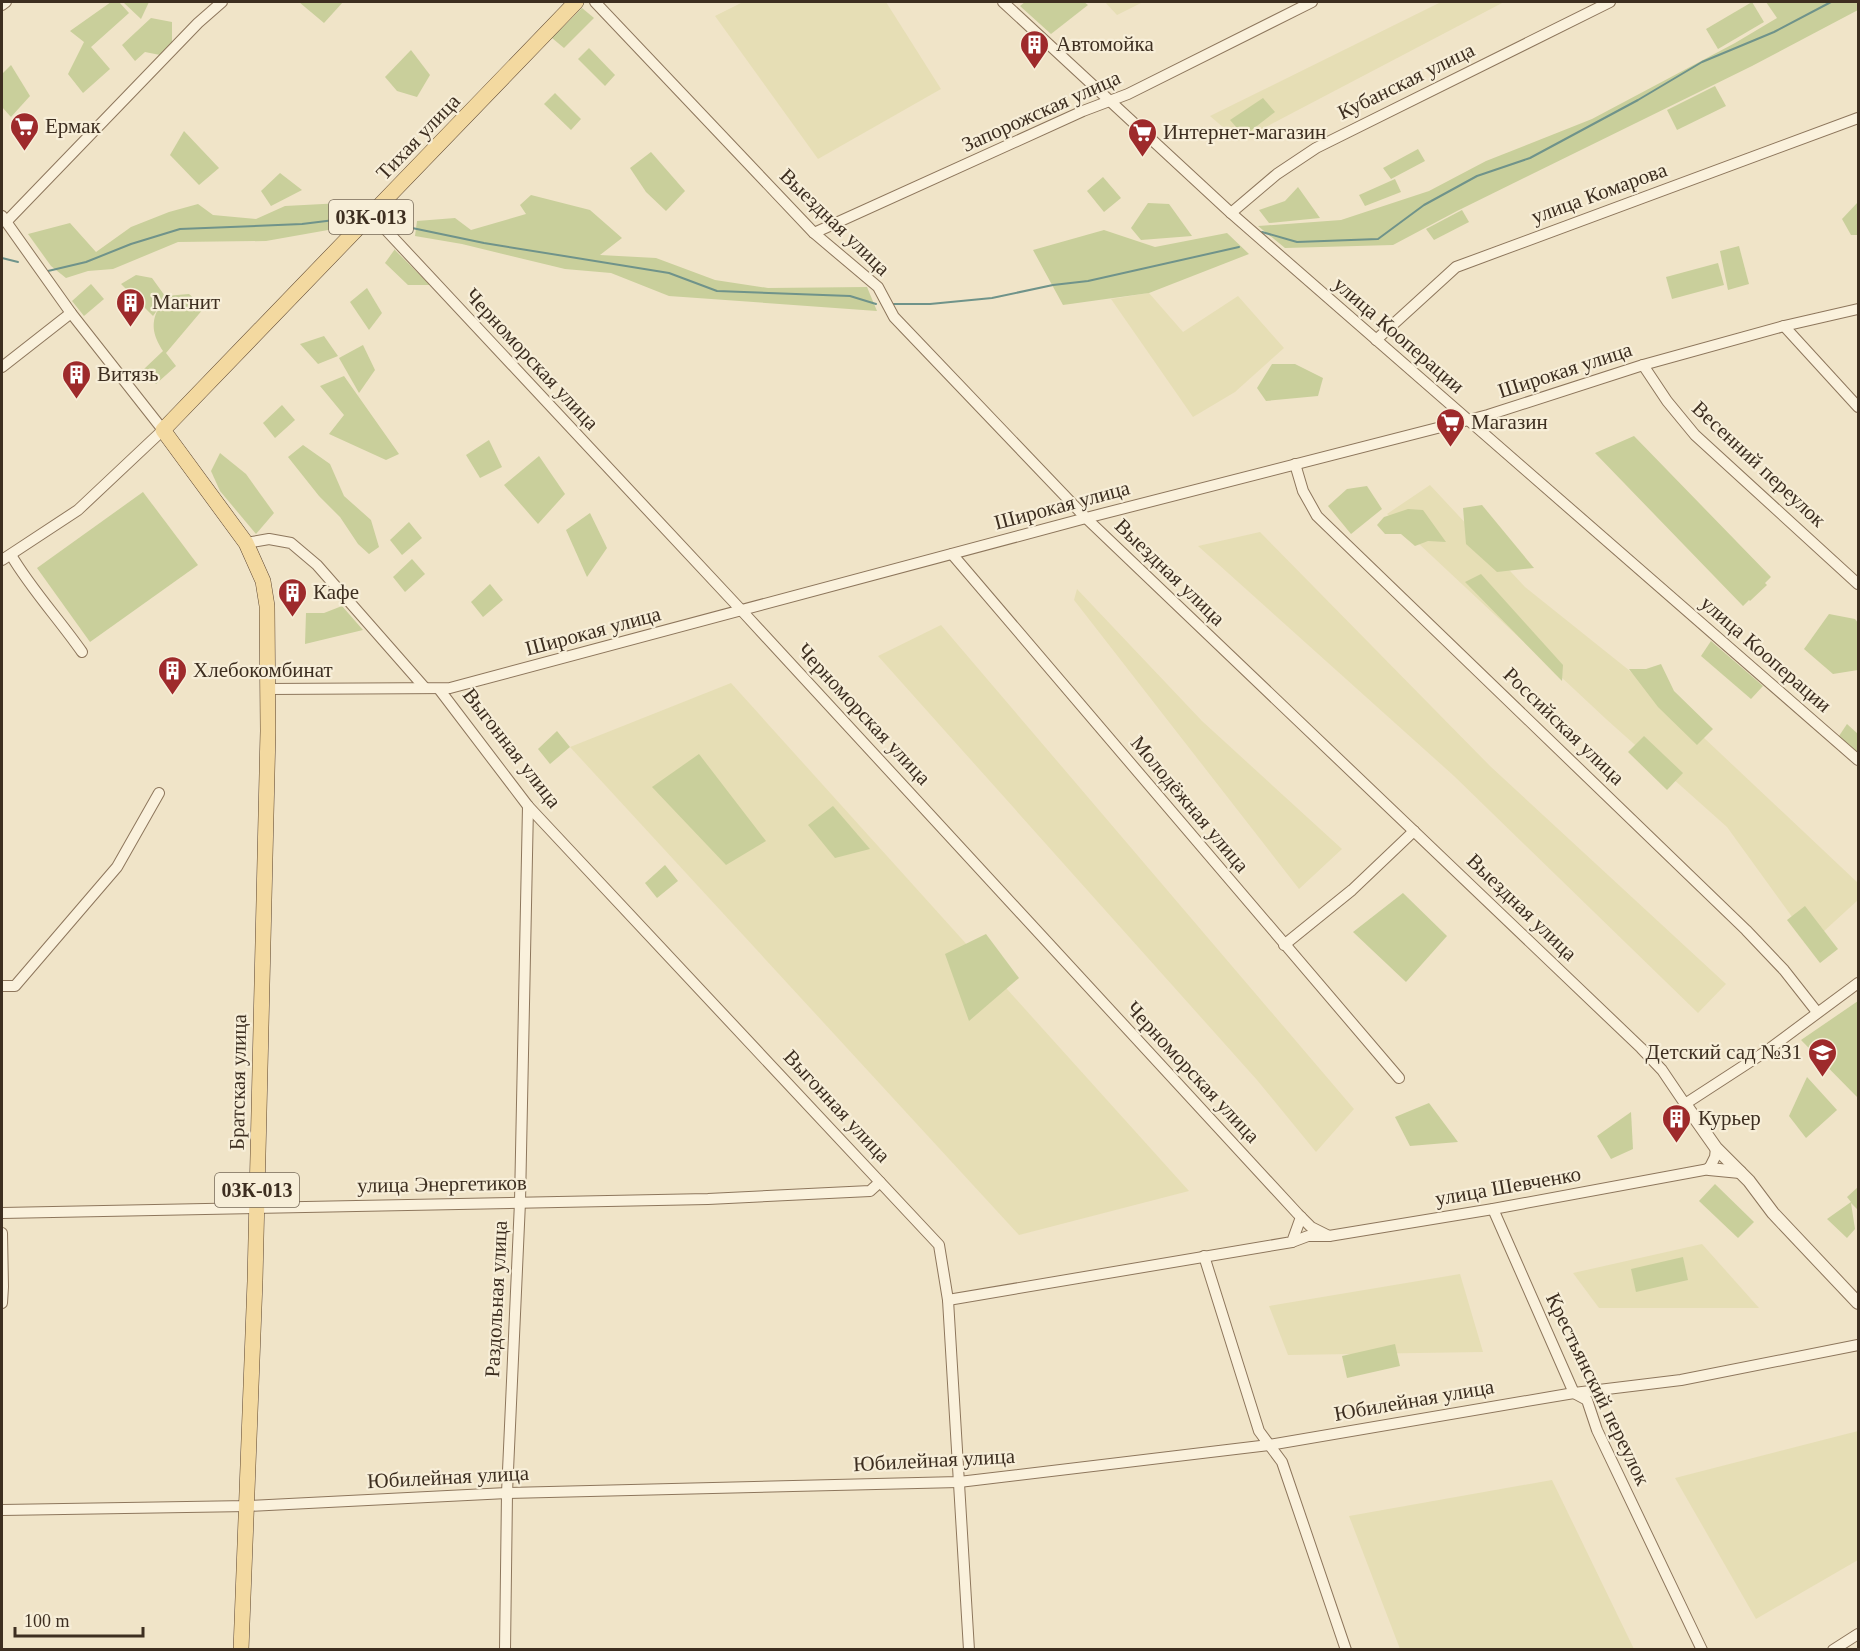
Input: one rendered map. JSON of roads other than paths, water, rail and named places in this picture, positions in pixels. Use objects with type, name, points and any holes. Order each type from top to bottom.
[{"type":"main road","name":"Тихая улица","points":[[163,430],[576,2]]},
{"type":"main road","name":"03К-013","points":[[163,430],[246,543],[263,581],[266,598],[268,689]]},
{"type":"main road","name":"Братская улица","points":[[242,1650],[248,1506],[268,689]]},
{"type":"street","points":[[2,5],[6,2]]},
{"type":"street","points":[[82,652],[57,616],[6,558],[78,510],[163,430],[71,313],[4,219],[190,31],[222,2]]},
{"type":"street","name":"Выездная улица","points":[[595,2],[814,234],[878,287],[894,317],[1086,518],[1641,1048],[1662,1070],[1685,1104]]},
{"type":"street","name":"улица Кооперации","points":[[1003,2],[1231,213],[1858,760]]},
{"type":"street","name":"Запорожская улица","points":[[814,234],[1110,100],[1128,94],[1312,2]]},
{"type":"street","name":"Кубанская улица","points":[[1231,213],[1277,174],[1316,148],[1610,2]]},
{"type":"street","name":"улица Комарова","points":[[1376,340],[1456,267],[1858,118]]},
{"type":"street","name":"Черноморская улица","points":[[372,215],[743,612],[1301,1217],[1311,1227],[1329,1236]]},
{"type":"street","name":"Широкая улица","points":[[268,689],[450,688],[743,612],[1086,518],[1467,421],[1643,365],[1784,326],[1858,309]]},
{"type":"street","points":[[2,367],[71,313]]},
{"type":"street","points":[[1784,326],[1858,407]]},
{"type":"street","name":"Весенний переулок","points":[[1643,365],[1666,401],[1695,435],[1858,584]]},
{"type":"street","name":"Российская улица","points":[[1295,464],[1303,491],[1317,516],[1738,921],[1784,970],[1817,1012]]},
{"type":"street","points":[[246,543],[269,540],[291,543],[317,565],[425,688]]},
{"type":"street","name":"Молодёжная улица","points":[[952,554],[1399,1078]]},
{"type":"street","name":"Выгонная улица","points":[[439,689],[528,806],[939,1245],[948,1300],[969,1650]]},
{"type":"street","points":[[2,986],[15,986],[117,867],[159,793]]},
{"type":"street","name":"Раздольная улица","points":[[505,1650],[507,1493],[520,1202],[528,806]]},
{"type":"street","points":[[1284,945],[1352,891],[1414,831]]},
{"type":"street","points":[[1858,983],[1765,1052],[1685,1104],[1716,1148],[1740,1172],[1773,1214],[1858,1303]]},
{"type":"street","points":[[1716,1148],[1715,1157],[1709,1169],[1740,1172]]},
{"type":"street","name":"улица Шевченко","points":[[948,1300],[1292,1242],[1308,1236],[1329,1236],[1492,1209],[1709,1169]]},
{"type":"street","name":"улица Энергетиков","points":[[2,1213],[708,1200],[870,1191],[880,1182]]},
{"type":"street","name":"Крестьянский переулок","points":[[1492,1209],[1574,1393],[1587,1400],[1597,1430],[1702,1650]]},
{"type":"street","points":[[1292,1242],[1301,1217]]},
{"type":"street","points":[[2,1233],[2,1303]]},
{"type":"street","points":[[1204,1257],[1259,1431],[1282,1462],[1346,1650]]},
{"type":"street","name":"Юбилейная улица","points":[[2,1510],[248,1506],[507,1493],[959,1482],[1269,1445],[1574,1393],[1681,1380],[1858,1345]]},
{"type":"street","points":[[1833,1650],[1858,1634]]},
{"type":"waterway","points":[[1262,232],[1297,242],[1378,239],[1424,205],[1477,176],[1530,158],[1638,100],[1702,62],[1774,32],[1831,2]]},
{"type":"waterway","points":[[48,271],[86,262],[131,244],[180,229],[302,224],[359,217]]},
{"type":"waterway","points":[[393,224],[484,243],[669,273],[717,291],[850,296],[876,304]]},
{"type":"waterway","points":[[893,304],[930,304],[992,298],[1053,285],[1088,281],[1239,247]]},
{"type":"waterway","points":[[2,258],[18,262]]},
{"type":"place","name":"Автомойка","points":[[1035,70]]},
{"type":"place","name":"Ермак","points":[[24,152]]},
{"type":"place","name":"Интернет-магазин","points":[[1142,158]]},
{"type":"place","name":"Магнит","points":[[131,328]]},
{"type":"place","name":"Витязь","points":[[76,400]]},
{"type":"place","name":"Магазин","points":[[1450,448]]},
{"type":"place","name":"Кафе","points":[[292,618]]},
{"type":"place","name":"Хлебокомбинат","points":[[172,696]]},
{"type":"place","name":"Детский сад №31","points":[[1823,1078]]},
{"type":"place","name":"Курьер","points":[[1677,1144]]}]
